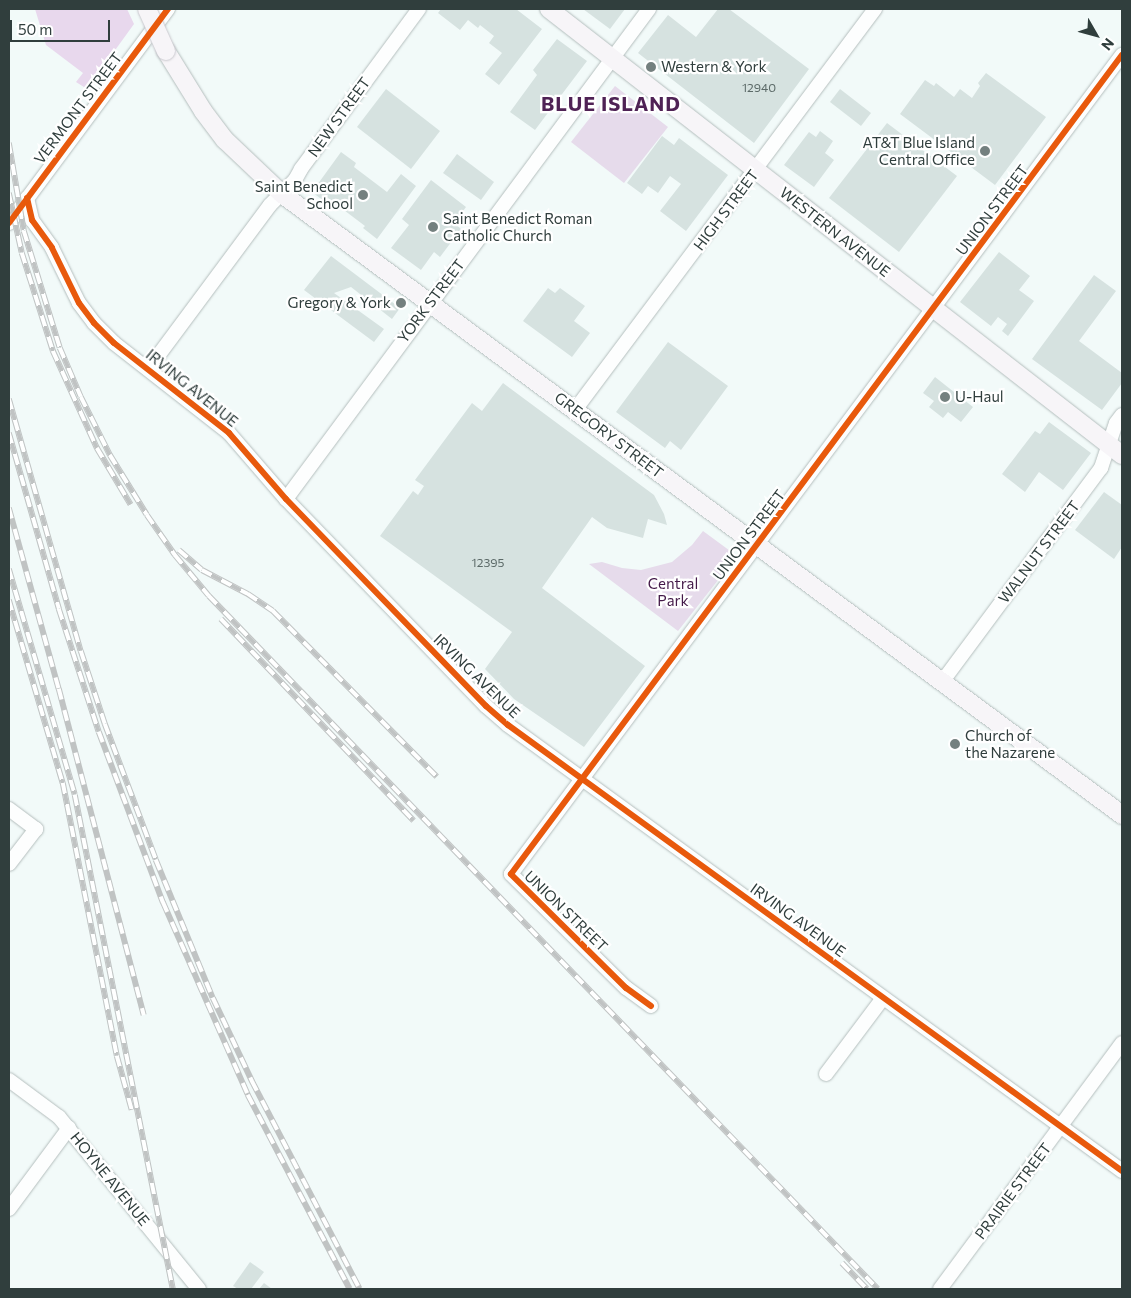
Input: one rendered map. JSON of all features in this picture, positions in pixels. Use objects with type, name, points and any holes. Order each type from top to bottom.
[{"type":"main road","name":"GREGORY STREET","points":[[147,9],[166,51],[203,111],[225,140],[282,194],[1122,815]]},
{"type":"main road","name":"WESTERN AVENUE","points":[[549,9],[1116,450]]},
{"type":"street","name":"VERMONT STREET","points":[[9,223],[168,9]]},
{"type":"street","name":"NEW STREET","points":[[149,368],[270,205],[295,180],[301,169],[419,9]]},
{"type":"street","name":"YORK STREET","points":[[286,499],[430,302],[649,9]]},
{"type":"street","name":"HIGH STREET","points":[[576,410],[876,9]]},
{"type":"street","name":"UNION STREET","points":[[652,1006],[626,988],[511,874],[1122,55]]},
{"type":"street","name":"IRVING AVENUE","points":[[27,198],[32,220],[52,248],[79,303],[94,323],[114,343],[149,368],[228,433],[286,499],[486,706],[508,725],[1122,1171]]},
{"type":"street","name":"WALNUT STREET","points":[[942,682],[1116,450],[1116,423],[1122,415]]},
{"type":"street","points":[[9,809],[36,829],[9,864]]},
{"type":"street","points":[[826,1074],[884,998]]},
{"type":"street","name":"PRAIRIE STREET","points":[[940,1289],[1122,1043]]},
{"type":"street","name":"HOYNE AVENUE","points":[[9,1080],[59,1117],[199,1289]]},
{"type":"street","points":[[9,1209],[69,1128]]},
{"type":"green space","points":[[615,86],[668,127],[624,183],[571,142]]},
{"type":"green space","name":"Central Park","points":[[703,531],[737,556],[678,631],[589,564],[602,562],[622,568],[641,570],[672,562],[692,545]]},
{"type":"shaded area","points":[[35,9],[127,9],[134,24],[87,89],[76,82],[83,73],[46,45]]},
{"type":"building","points":[[441,9],[516,9],[542,29],[499,85],[485,74],[502,53],[489,43],[494,36],[480,25],[478,28],[468,20],[460,30],[438,13]]},
{"type":"building","points":[[583,9],[625,9],[610,29]]},
{"type":"building","points":[[718,9],[729,9],[809,69],[754,143],[638,53],[668,15],[696,37]]},
{"type":"building","points":[[557,39],[587,61],[535,130],[510,112],[537,75],[533,70]]},
{"type":"building","name":"AT&T Blue Island Central Office","points":[[986,73],[1046,117],[995,185],[900,114],[925,80],[934,86],[936,83],[954,97],[960,89],[972,98],[980,86],[978,83]]},
{"type":"building","points":[[386,89],[440,131],[411,169],[357,127]]},
{"type":"building","points":[[840,89],[871,113],[861,126],[830,102]]},
{"type":"building","points":[[887,123],[957,176],[899,252],[829,198]]},
{"type":"building","points":[[820,131],[833,141],[825,153],[834,160],[814,187],[784,165],[809,132],[816,137]]},
{"type":"building","points":[[662,136],[674,145],[679,138],[728,175],[686,231],[660,211],[681,184],[670,176],[658,193],[648,186],[642,194],[627,183]]},
{"type":"building","name":"Saint Benedict School","points":[[341,152],[356,163],[354,167],[387,192],[401,174],[416,186],[377,239],[363,228],[365,226],[328,198],[325,202],[312,192]]},
{"type":"building","points":[[457,154],[494,182],[481,200],[443,173]]},
{"type":"building","name":"Saint Benedict Roman Catholic Church","points":[[431,180],[466,207],[454,223],[461,229],[440,257],[434,252],[421,270],[391,248],[409,225],[402,219]]},
{"type":"building","points":[[999,252],[1030,276],[1019,290],[1034,301],[1008,336],[1002,331],[1007,324],[998,317],[991,326],[960,302]]},
{"type":"building","points":[[331,256],[400,308],[392,319],[351,287],[334,293],[384,329],[374,342],[304,290]]},
{"type":"building","points":[[1094,275],[1116,291],[1079,341],[1122,373],[1122,383],[1102,410],[1032,359]]},
{"type":"building","points":[[548,288],[555,293],[560,288],[585,306],[574,321],[590,333],[572,357],[523,321]]},
{"type":"building","points":[[668,342],[728,386],[681,450],[670,441],[665,448],[616,412]]},
{"type":"building","name":"U-Haul","points":[[935,377],[973,407],[961,422],[948,412],[943,418],[929,407],[934,401],[923,393]]},
{"type":"building","points":[[503,383],[654,495],[664,514],[667,525],[648,519],[643,538],[607,528],[592,517],[542,588],[645,666],[584,747],[514,699],[485,669],[512,632],[380,536],[413,491],[418,495],[424,486],[415,480],[472,403],[482,411]]},
{"type":"building","points":[[1049,422],[1091,453],[1063,490],[1039,472],[1025,492],[1002,474],[1035,431],[1040,434]]},
{"type":"building","points":[[1104,492],[1122,505],[1122,547],[1114,559],[1075,530]]},
{"type":"building","points":[[250,1262],[264,1272],[251,1289],[238,1289],[233,1286]]},
{"type":"building","points":[[264,1283],[272,1289],[259,1289]]},
{"type":"railway","points":[[9,143],[24,231],[60,348],[81,397],[110,455],[147,515],[175,555],[209,596],[878,1289]]},
{"type":"railway","points":[[9,193],[22,253],[53,351],[97,448],[131,505]]},
{"type":"railway","points":[[9,399],[81,651],[105,724],[156,860],[213,998],[252,1081],[360,1289]]},
{"type":"railway","points":[[9,433],[59,609],[99,732],[163,902],[248,1095],[350,1289]]},
{"type":"railway","points":[[9,508],[59,689],[144,1015]]},
{"type":"railway","points":[[179,550],[202,570],[248,594],[273,611],[437,777]]},
{"type":"railway","points":[[9,569],[75,795],[173,1289]]},
{"type":"railway","points":[[9,600],[63,783],[117,1056],[132,1110]]},
{"type":"railway","points":[[221,619],[414,821]]},
{"type":"railway","points":[[842,1263],[867,1289]]},
{"type":"cycle path","points":[[9,223],[168,9]]},
{"type":"cycle path","points":[[651,1006],[626,988],[511,874],[1122,55]]},
{"type":"cycle path","points":[[27,198],[32,220],[52,248],[79,303],[94,323],[114,343],[229,433],[286,499],[486,706],[508,725],[1122,1171]]},
{"type":"place","name":"Western & York","points":[[651,67]]},
{"type":"place","name":"AT&T Blue Island Central Office","points":[[985,151]]},
{"type":"place","name":"Saint Benedict School","points":[[363,195]]},
{"type":"place","name":"Saint Benedict Roman Catholic Church","points":[[433,227]]},
{"type":"place","name":"Gregory & York","points":[[401,303]]},
{"type":"place","name":"U-Haul","points":[[945,397]]},
{"type":"place","name":"Church of the Nazarene","points":[[955,744]]},
{"type":"district","name":"BLUE ISLAND","points":[[611,103]]}]
